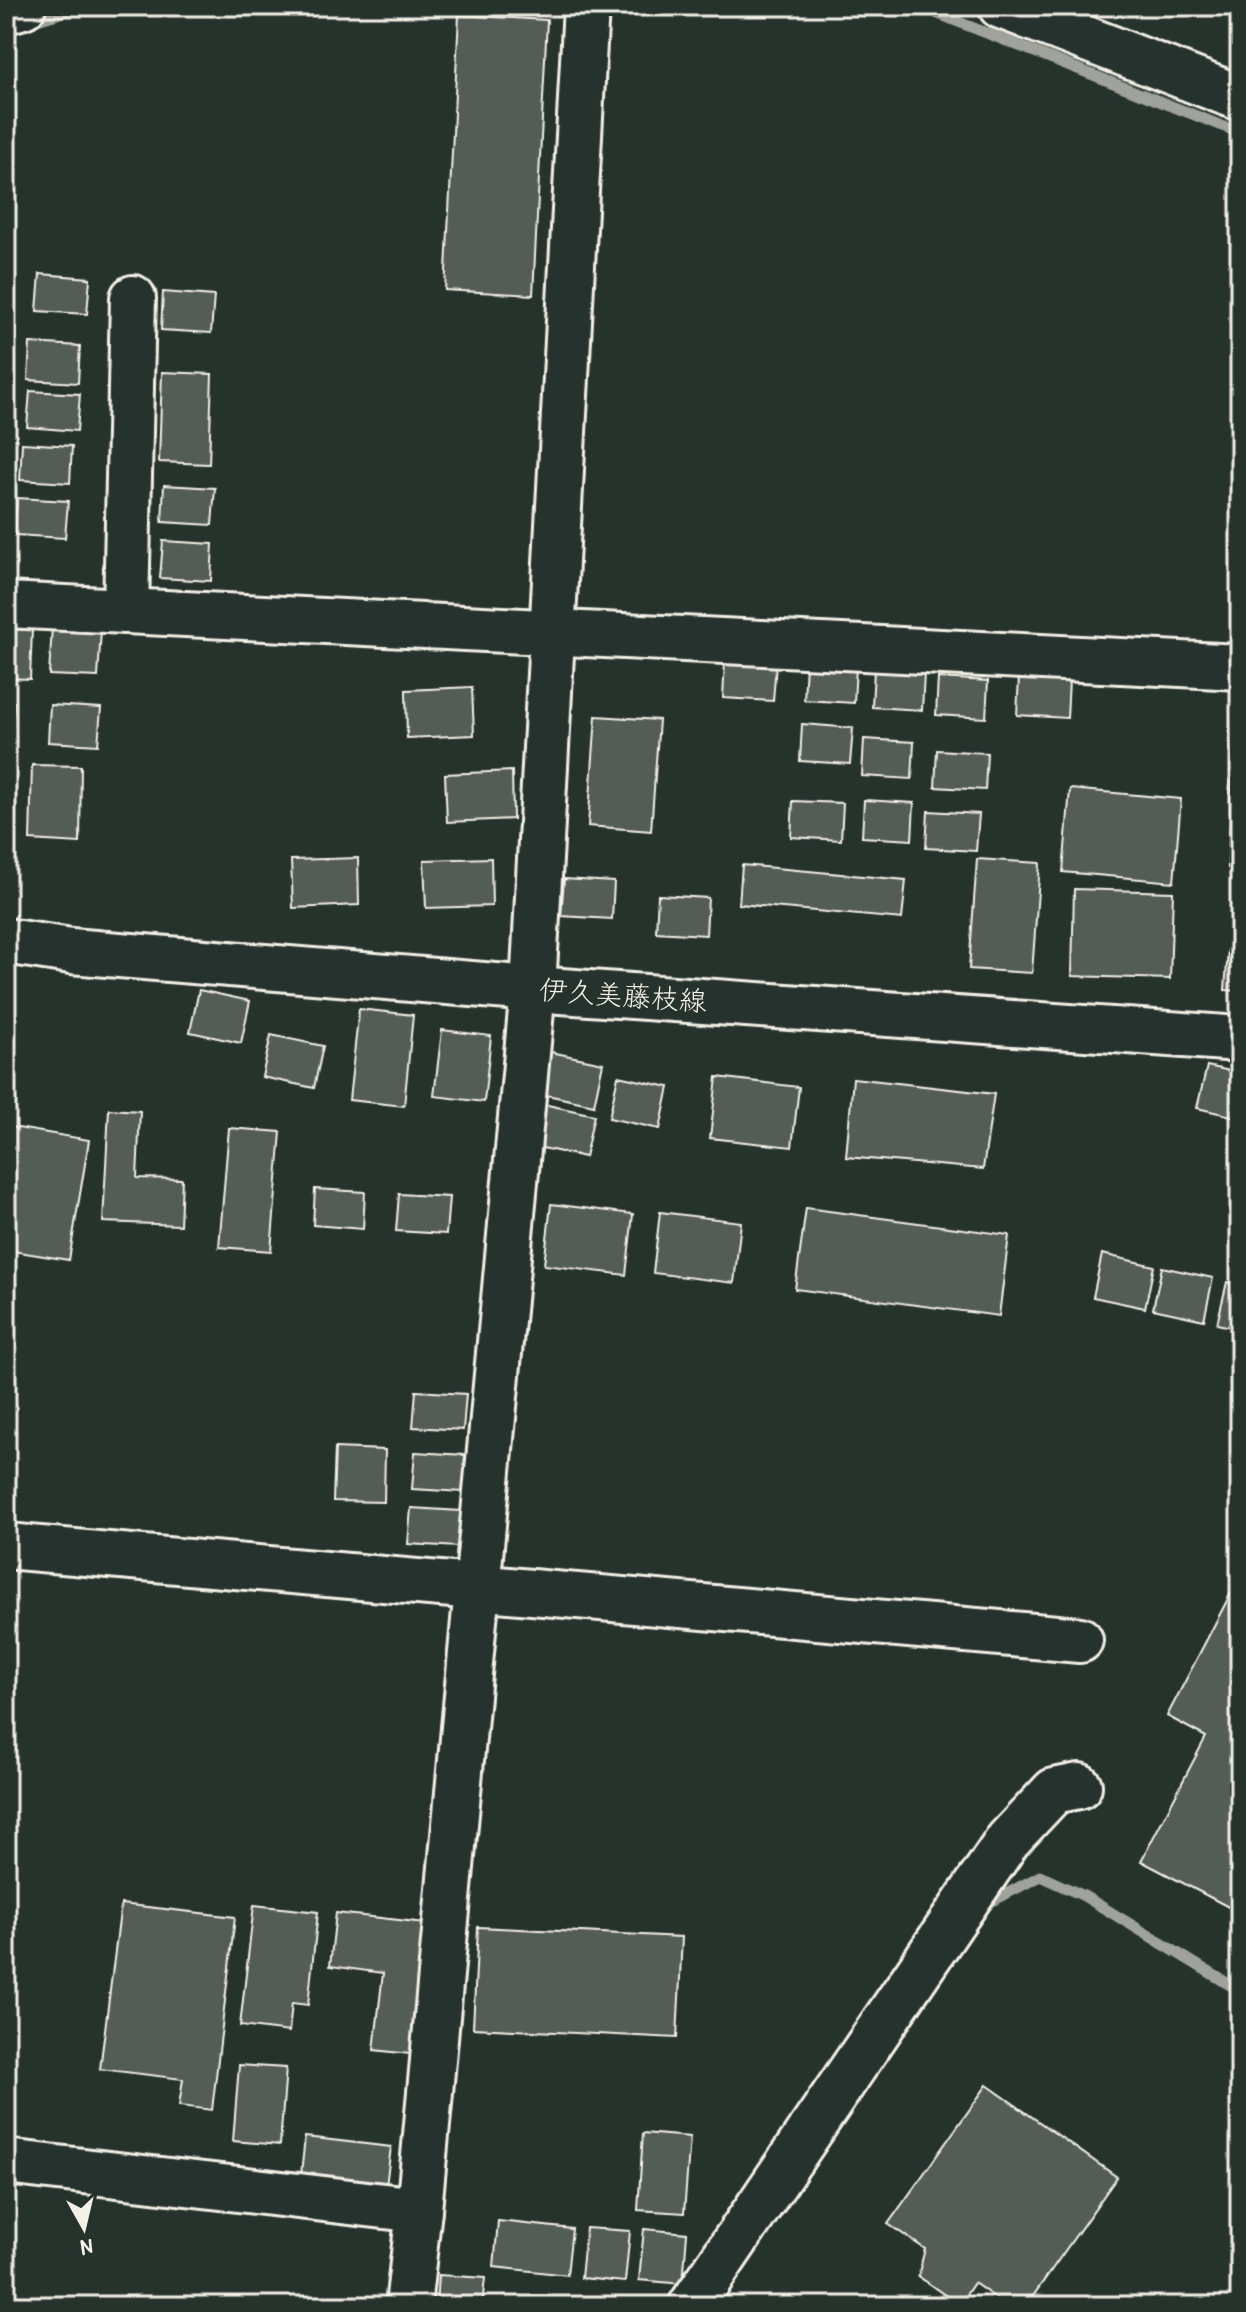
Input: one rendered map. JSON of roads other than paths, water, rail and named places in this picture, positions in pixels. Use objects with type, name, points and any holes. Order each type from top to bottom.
[{"type":"street","points":[[6,11],[23,6]]},
{"type":"street","points":[[408,2306],[533,989],[586,6]]},
{"type":"street","points":[[1001,6],[1240,98]]},
{"type":"street","points":[[126,611],[133,298]]},
{"type":"street","points":[[6,605],[1240,667]]},
{"type":"street","name":"伊久美藤枝線","points":[[6,941],[71,951],[533,989],[1240,1039]]},
{"type":"street","points":[[6,1546],[1080,1640]]},
{"type":"street","points":[[691,2306],[1008,1840],[1054,1791],[1079,1786]]},
{"type":"street","points":[[6,2162],[419,2210]]},
{"type":"waterway","points":[[27,23],[84,6]]},
{"type":"waterway","points":[[918,6],[1240,133]]},
{"type":"waterway","points":[[985,1908],[1040,1876],[1084,1896],[1240,1991]]}]
